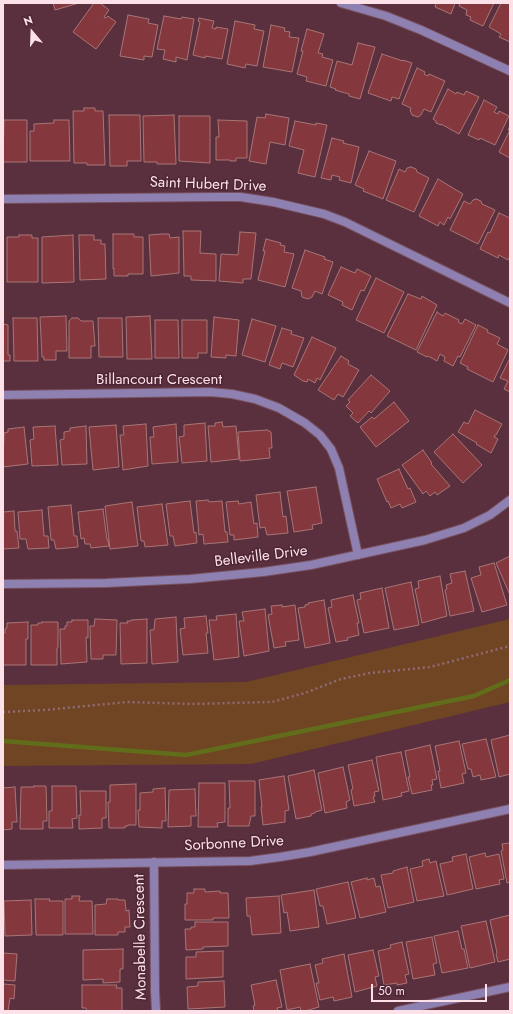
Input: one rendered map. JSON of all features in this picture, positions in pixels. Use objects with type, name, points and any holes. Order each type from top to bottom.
[{"type":"street","points":[[341,3],[386,16],[421,30],[510,71]]},
{"type":"street","name":"Saint Hubert Drive","points":[[3,199],[215,196],[241,197],[273,202],[324,214],[345,222],[510,303]]},
{"type":"street","name":"Billancourt Crescent","points":[[3,395],[210,392],[232,394],[255,399],[279,408],[305,423],[320,435],[331,449],[339,468],[358,555]]},
{"type":"street","name":"Belleville Drive","points":[[3,584],[106,583],[190,580],[311,565],[426,540],[464,528],[490,515],[510,500]]},
{"type":"street","name":"Sorbonne Drive","points":[[3,865],[250,860],[280,857],[510,809]]},
{"type":"street","name":"Monabelle Crescent","points":[[154,862],[154,954],[156,1011]]},
{"type":"street","points":[[398,1011],[510,987]]},
{"type":"path","points":[[3,712],[45,710],[127,702],[192,704],[272,702],[305,693],[341,679],[370,673],[430,667],[510,646]]},
{"type":"shaded area","points":[[510,619],[510,702],[251,764],[3,766],[3,685],[246,682]]},
{"type":"building","points":[[53,3],[79,3],[55,10]]},
{"type":"building","points":[[94,3],[100,3],[109,10],[104,17],[106,18],[108,16],[116,22],[96,49],[73,32]]},
{"type":"building","points":[[434,3],[455,3],[451,14],[435,7],[436,4]]},
{"type":"building","points":[[460,3],[494,3],[483,26],[470,20],[471,17],[466,15],[467,10],[459,6]]},
{"type":"building","points":[[501,3],[510,3],[510,42],[499,37],[501,34],[489,27]]},
{"type":"building","points":[[128,15],[149,19],[148,23],[158,25],[152,57],[144,56],[144,60],[120,56]]},
{"type":"building","points":[[164,16],[181,19],[182,17],[194,19],[187,60],[176,57],[176,62],[163,59],[165,50],[157,49]]},
{"type":"building","points":[[199,18],[214,21],[212,28],[216,29],[216,27],[228,29],[222,59],[205,56],[205,58],[193,55],[200,22],[198,21]]},
{"type":"building","points":[[235,21],[255,25],[254,29],[264,31],[257,66],[246,64],[245,68],[227,64]]},
{"type":"building","points":[[271,25],[285,28],[284,31],[290,32],[289,37],[299,38],[292,72],[263,67]]},
{"type":"building","points":[[307,29],[324,34],[318,53],[323,54],[322,57],[333,60],[326,86],[306,81],[307,77],[297,74]]},
{"type":"building","points":[[358,43],[375,47],[360,99],[349,96],[349,94],[330,87],[337,61],[352,65]]},
{"type":"building","points":[[382,54],[412,63],[399,99],[392,97],[391,101],[368,93]]},
{"type":"building","points":[[417,68],[425,72],[424,74],[428,76],[429,74],[445,81],[431,112],[424,109],[418,117],[412,115],[410,110],[411,108],[402,104]]},
{"type":"building","points":[[448,89],[456,94],[457,92],[464,95],[466,91],[479,97],[459,134],[441,124],[436,123],[433,119]]},
{"type":"building","points":[[484,100],[497,107],[494,112],[498,114],[499,111],[509,116],[495,145],[480,138],[479,140],[468,135]]},
{"type":"building","points":[[84,108],[95,108],[95,111],[103,111],[105,165],[74,163],[73,111],[84,111]]},
{"type":"building","points":[[266,114],[289,118],[285,145],[270,142],[266,164],[249,161],[257,117],[265,118]]},
{"type":"building","points":[[109,115],[140,115],[141,161],[127,161],[127,166],[110,166]]},
{"type":"building","points":[[174,115],[176,164],[144,162],[143,116]]},
{"type":"building","points":[[179,116],[210,116],[210,163],[179,161]]},
{"type":"building","points":[[4,120],[27,120],[27,162],[3,162]]},
{"type":"building","points":[[54,120],[69,120],[70,161],[30,161],[30,131],[34,131],[34,124],[54,123]]},
{"type":"building","points":[[218,120],[247,121],[247,158],[236,158],[236,161],[216,160],[216,137],[219,137]]},
{"type":"building","points":[[295,121],[316,125],[316,123],[327,125],[315,177],[298,173],[304,150],[289,146]]},
{"type":"building","points":[[510,130],[510,158],[499,152]]},
{"type":"building","points":[[332,138],[344,141],[343,143],[359,147],[351,183],[339,180],[340,177],[332,175],[331,180],[321,178]]},
{"type":"building","points":[[369,151],[396,161],[383,199],[363,191],[364,189],[355,185]]},
{"type":"building","points":[[411,167],[429,178],[414,212],[386,200],[399,169],[405,172],[407,168]]},
{"type":"building","points":[[438,179],[463,194],[450,219],[448,217],[444,225],[440,222],[438,226],[419,216]]},
{"type":"building","points":[[476,199],[481,201],[482,204],[495,210],[478,244],[450,230],[464,201],[470,204]]},
{"type":"building","points":[[499,213],[510,218],[510,256],[508,260],[499,255],[498,258],[480,249],[488,232],[490,233]]},
{"type":"building","points":[[183,231],[201,231],[200,253],[216,254],[216,281],[191,280],[191,276],[184,276]]},
{"type":"building","points":[[240,232],[256,233],[251,279],[243,279],[243,283],[219,281],[221,254],[238,255]]},
{"type":"building","points":[[113,234],[134,234],[134,237],[143,237],[143,274],[114,276]]},
{"type":"building","points":[[169,234],[170,238],[179,237],[179,273],[151,276],[149,235]]},
{"type":"building","points":[[19,235],[32,235],[32,238],[38,238],[38,282],[7,282],[7,237],[19,237]]},
{"type":"building","points":[[73,235],[74,282],[42,283],[42,237]]},
{"type":"building","points":[[79,235],[94,235],[94,240],[101,240],[101,244],[105,244],[106,279],[80,280]]},
{"type":"building","points":[[266,239],[281,243],[280,245],[285,246],[284,252],[294,254],[285,287],[258,280],[265,251],[263,251]]},
{"type":"building","points":[[305,250],[325,257],[324,259],[333,262],[322,294],[315,291],[312,297],[308,299],[302,297],[301,291],[292,288]]},
{"type":"building","points":[[341,267],[355,273],[357,269],[371,276],[364,291],[361,290],[352,310],[342,305],[343,302],[328,295]]},
{"type":"building","points":[[376,278],[404,292],[384,333],[356,320]]},
{"type":"building","points":[[408,294],[421,299],[422,296],[437,305],[416,350],[387,336]]},
{"type":"building","points":[[437,312],[443,316],[445,313],[459,320],[458,322],[462,324],[465,319],[476,325],[460,357],[458,356],[453,366],[444,361],[445,357],[440,354],[437,361],[417,352]]},
{"type":"building","points":[[66,316],[67,351],[56,351],[56,360],[44,360],[44,357],[42,357],[40,317]]},
{"type":"building","points":[[150,316],[152,359],[127,359],[126,317]]},
{"type":"building","points":[[214,317],[239,320],[236,356],[226,355],[226,358],[211,357]]},
{"type":"building","points":[[13,318],[37,318],[38,361],[14,361]]},
{"type":"building","points":[[72,318],[78,318],[81,321],[93,321],[95,346],[91,346],[91,358],[69,358],[69,321]]},
{"type":"building","points":[[98,318],[122,318],[123,357],[99,357]]},
{"type":"building","points":[[252,319],[276,326],[265,362],[242,355]]},
{"type":"building","points":[[155,320],[178,320],[179,358],[155,358]]},
{"type":"building","points":[[182,320],[207,320],[207,353],[198,353],[198,358],[182,358]]},
{"type":"building","points":[[3,324],[8,325],[8,355],[10,355],[10,361],[3,361]]},
{"type":"building","points":[[478,325],[488,330],[487,332],[500,338],[497,344],[508,350],[493,382],[467,369],[468,367],[460,363]]},
{"type":"building","points":[[282,328],[292,331],[291,334],[304,338],[293,367],[282,363],[280,369],[269,365]]},
{"type":"building","points":[[312,337],[336,348],[320,380],[317,378],[315,383],[308,379],[307,382],[303,381],[294,375]]},
{"type":"building","points":[[341,356],[349,361],[348,364],[359,370],[343,397],[338,394],[334,400],[318,390]]},
{"type":"building","points":[[510,358],[510,392],[504,389],[508,381],[500,378]]},
{"type":"building","points":[[371,375],[390,391],[371,413],[369,411],[358,423],[350,416],[353,413],[346,406],[350,402],[348,400]]},
{"type":"building","points":[[394,402],[409,421],[376,447],[360,427],[372,417],[374,419]]},
{"type":"building","points":[[475,410],[502,424],[494,437],[498,439],[491,453],[458,432],[464,422],[468,424]]},
{"type":"building","points":[[222,422],[223,427],[236,426],[239,459],[211,462],[208,426],[215,426],[215,423]]},
{"type":"building","points":[[205,423],[207,461],[182,463],[179,437],[184,436],[184,425]]},
{"type":"building","points":[[146,424],[148,466],[123,470],[120,435],[124,435],[123,426]]},
{"type":"building","points":[[176,424],[178,462],[152,464],[150,437],[154,437],[153,427]]},
{"type":"building","points":[[116,425],[119,467],[93,470],[89,427]]},
{"type":"building","points":[[55,426],[58,465],[32,466],[30,440],[34,439],[33,427]]},
{"type":"building","points":[[86,426],[87,464],[62,465],[60,440],[64,439],[64,432],[70,431],[70,428]]},
{"type":"building","points":[[24,427],[28,464],[3,467],[4,433],[8,432],[8,429]]},
{"type":"building","points":[[267,430],[271,432],[272,448],[269,448],[270,458],[240,461],[238,432]]},
{"type":"building","points":[[453,434],[482,465],[463,483],[434,452]]},
{"type":"building","points":[[423,450],[432,463],[431,464],[450,486],[437,495],[435,492],[430,496],[426,491],[423,494],[402,465]]},
{"type":"building","points":[[399,469],[416,502],[402,508],[400,504],[391,508],[377,479]]},
{"type":"building","points":[[316,487],[322,523],[312,525],[313,529],[294,532],[287,491]]},
{"type":"building","points":[[280,492],[283,517],[286,516],[288,533],[267,535],[265,527],[260,528],[256,495]]},
{"type":"building","points":[[208,500],[209,502],[222,501],[225,532],[227,532],[228,542],[204,544],[203,534],[199,535],[196,501]]},
{"type":"building","points":[[190,501],[194,533],[196,532],[197,543],[175,546],[173,536],[170,536],[166,504]]},
{"type":"building","points":[[238,501],[239,504],[251,502],[254,524],[257,523],[258,537],[234,540],[234,535],[230,535],[226,502]]},
{"type":"building","points":[[132,502],[138,546],[110,549],[105,506]]},
{"type":"building","points":[[162,504],[168,545],[145,547],[144,541],[141,541],[137,507]]},
{"type":"building","points":[[71,505],[74,536],[77,536],[78,547],[56,549],[54,540],[51,540],[48,507]]},
{"type":"building","points":[[103,509],[109,546],[91,548],[90,544],[85,544],[84,538],[81,539],[78,512]]},
{"type":"building","points":[[42,510],[44,536],[48,536],[49,548],[28,549],[26,539],[20,539],[18,512]]},
{"type":"building","points":[[14,511],[15,531],[17,531],[19,548],[3,549],[3,512]]},
{"type":"building","points":[[510,556],[510,595],[496,563]]},
{"type":"building","points":[[494,563],[507,605],[482,612],[471,578],[481,575],[479,567]]},
{"type":"building","points":[[465,571],[474,611],[450,616],[445,590],[447,589],[446,585],[452,583],[450,574]]},
{"type":"building","points":[[440,576],[447,616],[422,623],[415,589],[419,588],[418,581]]},
{"type":"building","points":[[411,582],[419,625],[394,630],[385,588]]},
{"type":"building","points":[[382,588],[389,628],[364,633],[357,600],[361,599],[360,593]]},
{"type":"building","points":[[353,595],[359,623],[357,623],[359,635],[347,638],[348,640],[336,642],[328,608],[332,607],[331,600]]},
{"type":"building","points":[[324,600],[330,643],[305,648],[298,608],[305,607],[305,605],[309,604],[308,603]]},
{"type":"building","points":[[282,605],[282,607],[295,605],[299,640],[285,642],[286,646],[274,648],[268,615],[272,614],[271,606]]},
{"type":"building","points":[[265,609],[269,651],[244,656],[239,621],[244,621],[242,612]]},
{"type":"building","points":[[236,614],[239,657],[214,660],[209,620],[217,620],[216,616]]},
{"type":"building","points":[[206,616],[208,653],[183,655],[180,629],[185,628],[184,618]]},
{"type":"building","points":[[176,617],[178,662],[152,664],[150,630],[154,630],[155,619]]},
{"type":"building","points":[[95,619],[117,620],[116,655],[103,655],[103,659],[91,659],[90,626],[94,626]]},
{"type":"building","points":[[147,619],[147,663],[121,664],[120,623],[128,623],[127,621],[131,620]]},
{"type":"building","points":[[72,620],[88,620],[88,638],[86,637],[87,662],[61,664],[60,629],[65,629],[67,622],[72,622]]},
{"type":"building","points":[[28,622],[28,639],[26,639],[26,665],[3,665],[3,633],[5,633],[5,629],[7,628],[7,623]]},
{"type":"building","points":[[58,622],[57,665],[31,665],[31,625],[38,625],[38,623]]},
{"type":"building","points":[[510,735],[510,774],[499,777],[491,740]]},
{"type":"building","points":[[486,739],[496,777],[481,780],[480,775],[473,777],[471,769],[468,769],[462,744]]},
{"type":"building","points":[[459,741],[466,773],[462,774],[464,783],[441,788],[438,771],[440,771],[435,746]]},
{"type":"building","points":[[430,745],[437,779],[432,780],[432,790],[412,794],[408,777],[410,777],[405,751]]},
{"type":"building","points":[[401,752],[409,791],[401,793],[402,796],[383,800],[376,757]]},
{"type":"building","points":[[372,760],[379,791],[374,792],[375,796],[373,797],[375,802],[354,806],[351,790],[353,789],[348,765]]},
{"type":"building","points":[[343,767],[350,800],[346,802],[347,808],[325,813],[318,773]]},
{"type":"building","points":[[314,770],[322,810],[311,814],[311,816],[296,819],[288,776]]},
{"type":"building","points":[[284,776],[289,810],[285,811],[285,822],[263,825],[259,780]]},
{"type":"building","points":[[229,781],[255,781],[255,816],[251,816],[249,826],[228,826],[228,808],[230,808]]},
{"type":"building","points":[[199,783],[225,783],[225,822],[217,823],[218,827],[198,827]]},
{"type":"building","points":[[136,784],[136,825],[128,825],[125,826],[125,828],[109,828],[108,802],[110,802],[110,785]]},
{"type":"building","points":[[46,786],[47,821],[43,821],[43,829],[20,829],[21,787]]},
{"type":"building","points":[[52,786],[76,786],[77,818],[72,819],[73,828],[49,828],[49,811],[52,811]]},
{"type":"building","points":[[15,787],[17,822],[12,822],[12,829],[3,830],[3,788]]},
{"type":"building","points":[[165,788],[166,821],[162,821],[162,828],[139,827],[138,810],[140,810],[140,793],[153,792],[153,789]]},
{"type":"building","points":[[195,789],[196,816],[191,816],[191,826],[168,827],[169,790]]},
{"type":"building","points":[[80,791],[106,791],[106,818],[102,818],[102,828],[79,829],[79,815],[81,815]]},
{"type":"building","points":[[510,843],[510,882],[507,883],[501,851],[503,850],[502,844]]},
{"type":"building","points":[[485,853],[486,857],[499,854],[504,879],[499,880],[500,884],[476,889],[469,857]]},
{"type":"building","points":[[466,854],[473,889],[447,895],[440,864],[453,861],[452,857]]},
{"type":"building","points":[[429,859],[430,863],[436,861],[444,896],[417,901],[410,869],[423,866],[422,861]]},
{"type":"building","points":[[407,867],[414,902],[388,908],[381,875],[393,873],[393,871]]},
{"type":"building","points":[[367,878],[367,880],[374,878],[376,887],[380,886],[386,912],[360,918],[351,882]]},
{"type":"building","points":[[348,882],[356,918],[327,924],[323,906],[320,906],[316,889]]},
{"type":"building","points":[[194,889],[205,889],[205,892],[220,891],[220,893],[228,893],[229,918],[213,918],[213,920],[185,920],[187,893],[194,893]]},
{"type":"building","points":[[314,890],[319,927],[290,931],[287,912],[284,913],[281,895]]},
{"type":"building","points":[[72,896],[80,896],[79,901],[92,901],[93,934],[65,934],[65,899],[72,899]]},
{"type":"building","points":[[279,896],[281,933],[252,935],[250,916],[247,916],[246,898]]},
{"type":"building","points":[[35,899],[63,901],[63,935],[36,935]]},
{"type":"building","points":[[107,899],[125,900],[126,911],[129,910],[130,927],[125,927],[125,932],[118,932],[118,935],[95,935],[95,905],[106,904]]},
{"type":"building","points":[[31,900],[32,935],[5,936],[4,901]]},
{"type":"building","points":[[510,915],[510,959],[498,962],[490,920]]},
{"type":"building","points":[[486,921],[495,962],[470,968],[461,926]]},
{"type":"building","points":[[195,922],[228,922],[228,946],[203,947],[203,949],[186,950],[185,929],[195,927]]},
{"type":"building","points":[[458,931],[468,968],[442,973],[434,936]]},
{"type":"building","points":[[432,937],[437,963],[433,964],[435,975],[413,979],[406,942]]},
{"type":"building","points":[[402,942],[409,974],[405,975],[407,983],[384,985],[378,951],[391,948],[390,945]]},
{"type":"building","points":[[123,949],[123,969],[120,969],[120,982],[103,983],[103,979],[83,980],[83,950]]},
{"type":"building","points":[[373,950],[379,976],[375,977],[377,986],[355,992],[348,955]]},
{"type":"building","points":[[223,951],[223,977],[186,979],[186,957],[196,957],[196,952]]},
{"type":"building","points":[[3,953],[17,954],[15,981],[3,980]]},
{"type":"building","points":[[344,954],[352,997],[334,1001],[333,997],[320,1000],[316,983],[319,983],[315,965],[323,963],[322,959]]},
{"type":"building","points":[[310,964],[319,1007],[305,1011],[301,1011],[300,1007],[287,1010],[280,970]]},
{"type":"building","points":[[276,980],[282,1007],[277,1008],[278,1011],[254,1011],[253,1006],[255,1005],[251,985]]},
{"type":"building","points":[[224,981],[225,1007],[188,1009],[187,987],[198,986],[198,982]]},
{"type":"building","points":[[3,984],[15,985],[14,999],[10,998],[8,1011],[3,1011]]},
{"type":"building","points":[[82,985],[117,985],[116,988],[122,988],[122,1011],[87,1011],[86,1008],[82,1008]]},
{"type":"waterway","points":[[3,741],[186,755],[474,696],[510,680]]}]
